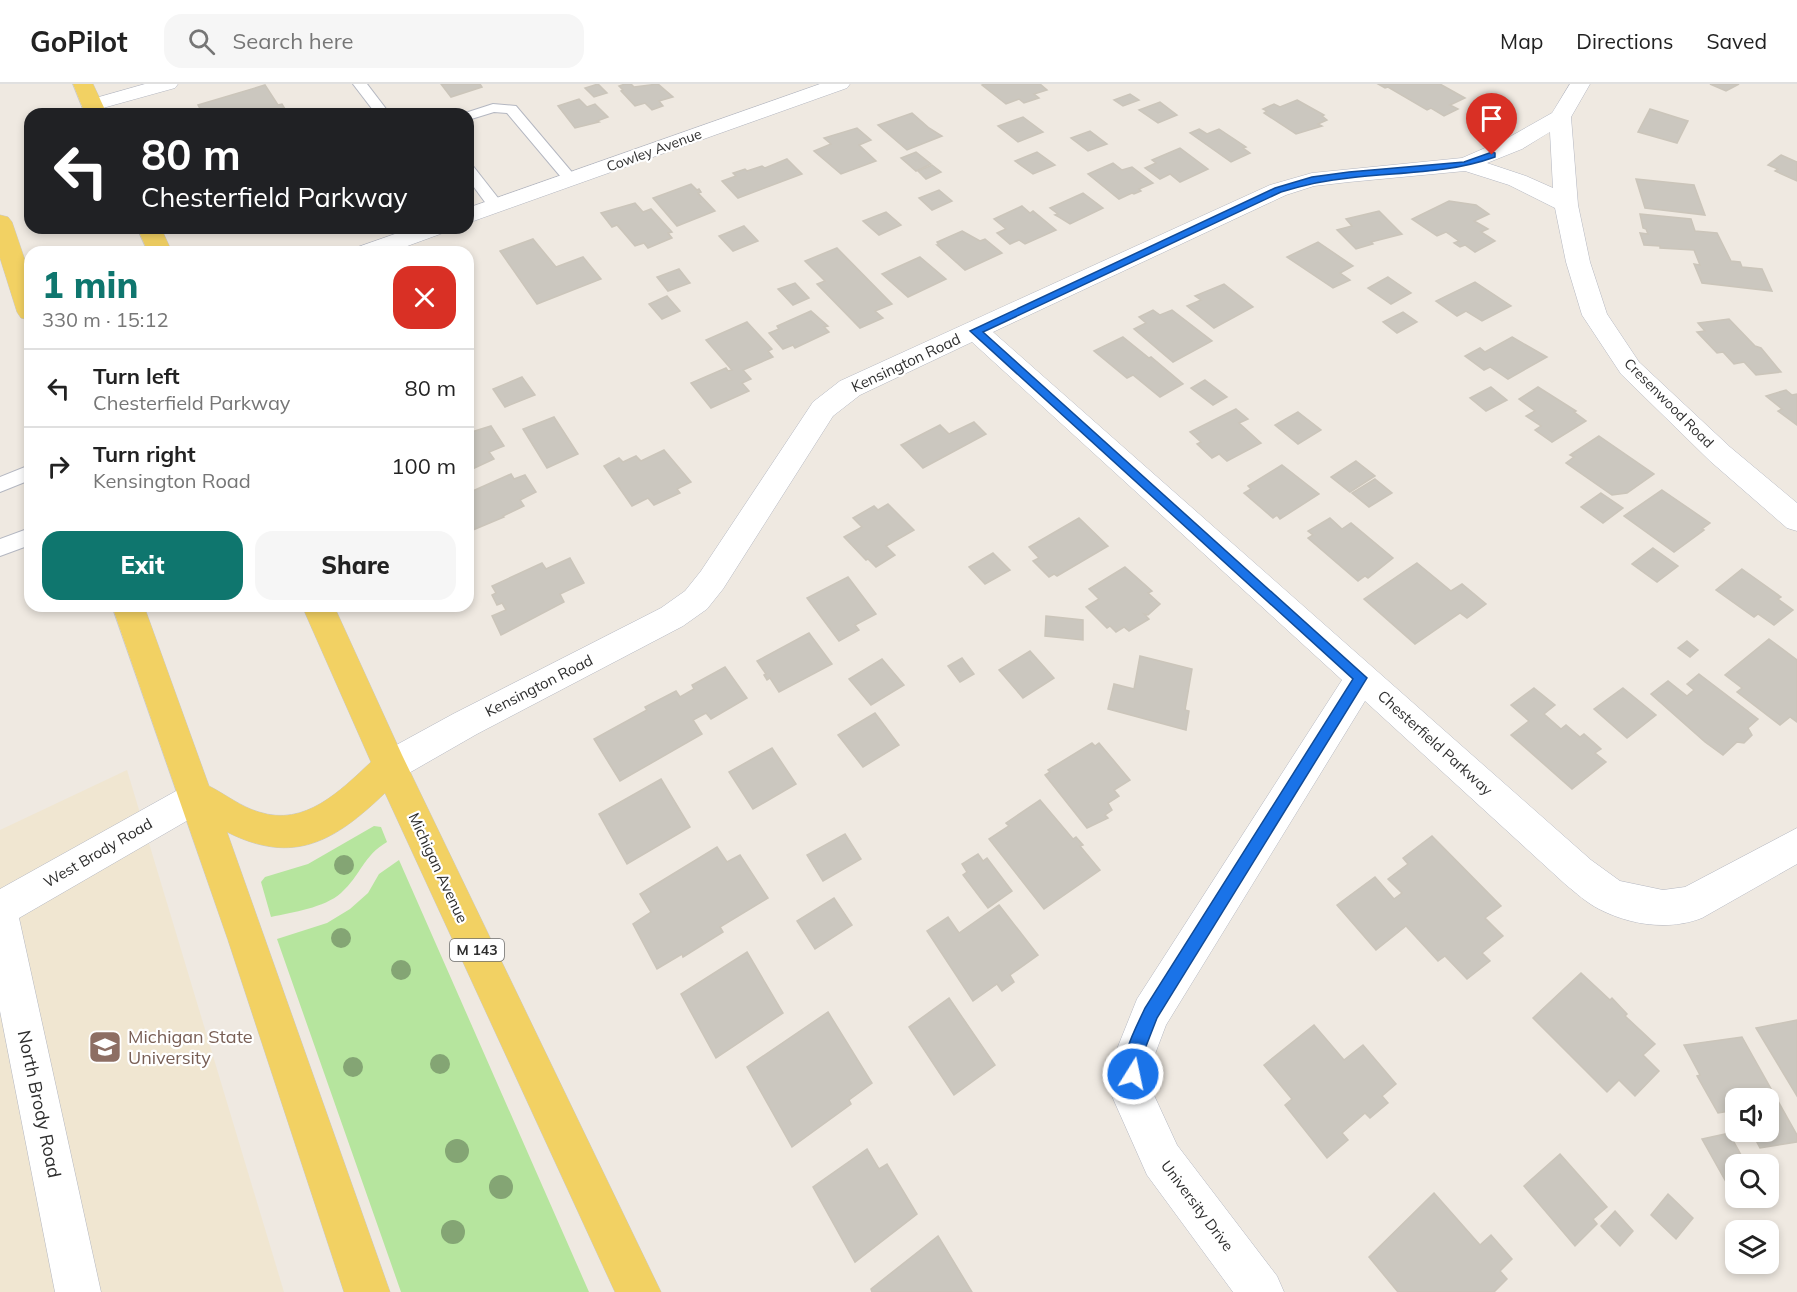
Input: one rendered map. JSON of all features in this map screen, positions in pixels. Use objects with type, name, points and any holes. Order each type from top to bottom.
[{"type":"main road","points":[[83,84],[93,108]]},
{"type":"main road","points":[[0,222],[24,294]]},
{"type":"main road","points":[[130,612],[197,797],[367,1292]]},
{"type":"main road","name":"Michigan Avenue","points":[[321,612],[390,766],[638,1292]]},
{"type":"main road","points":[[197,797],[258,829],[286,834],[312,826],[338,812],[390,766]]},
{"type":"street","points":[[100,108],[168,84]]},
{"type":"street","name":"Cowley Avenue","points":[[474,214],[840,84]]},
{"type":"street","name":"Kensington Road","points":[[390,766],[465,724],[672,617],[696,600],[712,580],[823,409],[850,387],[976,331],[1278,190],[1312,180],[1466,164],[1514,144],[1560,117],[1580,84]]},
{"type":"street","name":"Cresenwood Road","points":[[1560,117],[1566,205],[1578,262],[1595,315],[1630,368],[1720,454],[1797,520]]},
{"type":"street","points":[[1466,164],[1512,177],[1539,188],[1566,205]]},
{"type":"street","points":[[384,246],[418,234]]},
{"type":"street","name":"Chesterfield Parkway","points":[[976,331],[1578,872],[1610,896],[1663,908],[1689,905],[1797,845]]},
{"type":"street","name":"University Drive","points":[[1261,1292],[1162,1160],[1131,1094],[1135,1054],[1150,1013],[1361,678]]},
{"type":"street","name":"West Brody Road","points":[[0,909],[197,797]]},
{"type":"street","name":"North Brody Road","points":[[0,916],[78,1292]]},
{"type":"lane","points":[[360,84],[378,108]]},
{"type":"lane","points":[[474,114],[493,108],[511,109],[571,180]]},
{"type":"lane","points":[[474,177],[496,206]]},
{"type":"lane","points":[[0,485],[24,475]]},
{"type":"lane","points":[[0,548],[24,538]]},
{"type":"shaded area","name":"Michigan State University","points":[[127,770],[284,1292],[0,1292],[0,830]]},
{"type":"green space","points":[[374,826],[381,827],[387,842],[372,853],[341,893],[317,906],[271,917],[261,882],[265,877],[308,864]]},
{"type":"green space","points":[[399,860],[589,1292],[401,1292],[277,939],[327,923],[350,909],[368,893],[379,874]]},
{"type":"building","points":[[441,84],[480,84],[482,87],[451,97]]},
{"type":"building","points":[[598,84],[607,93],[594,97],[585,88]]},
{"type":"building","points":[[631,84],[634,87],[658,84],[673,97],[659,101],[663,106],[652,110],[645,103],[635,106],[621,91],[623,90],[619,86]]},
{"type":"building","points":[[1040,84],[1047,90],[1034,94],[1039,98],[1024,103],[1019,99],[1006,104],[982,85]]},
{"type":"building","points":[[1378,84],[1440,84],[1465,98],[1450,105],[1458,109],[1444,116],[1431,108],[1427,110],[1388,87],[1385,88]]},
{"type":"building","points":[[1710,84],[1739,84],[1726,91]]},
{"type":"building","points":[[265,85],[278,105],[282,104],[284,108],[200,108],[198,105]]},
{"type":"building","points":[[1130,94],[1139,100],[1123,106],[1114,100]]},
{"type":"building","points":[[579,99],[587,107],[595,104],[608,117],[597,121],[599,122],[575,128],[558,106]]},
{"type":"building","points":[[1297,100],[1324,115],[1322,116],[1327,120],[1318,124],[1322,126],[1296,134],[1264,113],[1267,111],[1263,109],[1274,104],[1280,107]]},
{"type":"building","points":[[1160,102],[1177,115],[1158,123],[1139,110]]},
{"type":"building","points":[[1650,109],[1688,121],[1677,143],[1638,132]]},
{"type":"building","points":[[912,113],[942,136],[907,150],[878,125]]},
{"type":"building","points":[[1023,117],[1043,132],[1018,142],[998,126]]},
{"type":"building","points":[[857,128],[871,140],[859,145],[876,161],[841,174],[814,151],[831,144],[824,138]]},
{"type":"building","points":[[1199,129],[1207,134],[1219,129],[1246,147],[1243,148],[1250,153],[1231,162],[1190,133]]},
{"type":"building","points":[[1090,131],[1107,144],[1088,151],[1071,138]]},
{"type":"building","points":[[1180,148],[1208,169],[1180,182],[1170,174],[1160,179],[1145,168],[1156,163],[1152,160]]},
{"type":"building","points":[[916,152],[931,164],[916,171],[901,158]]},
{"type":"building","points":[[1037,152],[1055,165],[1033,174],[1015,161]]},
{"type":"building","points":[[1781,155],[1797,162],[1797,181],[1775,171],[1778,169],[1768,165]]},
{"type":"building","points":[[787,159],[802,174],[738,198],[722,181],[736,176],[733,173],[762,166],[765,168]]},
{"type":"building","points":[[1113,163],[1122,170],[1132,167],[1153,183],[1139,189],[1141,191],[1119,199],[1088,174]]},
{"type":"building","points":[[932,165],[941,172],[926,179],[918,171]]},
{"type":"building","points":[[1636,179],[1694,185],[1705,215],[1645,208]]},
{"type":"building","points":[[691,184],[697,190],[699,189],[701,192],[698,193],[715,211],[677,226],[653,198]]},
{"type":"building","points":[[939,190],[952,201],[932,210],[919,198]]},
{"type":"building","points":[[1083,193],[1103,208],[1070,224],[1055,215],[1058,214],[1050,208]]},
{"type":"building","points":[[1449,201],[1476,205],[1489,214],[1474,221],[1488,229],[1481,232],[1495,241],[1475,252],[1465,245],[1460,247],[1454,243],[1459,241],[1446,232],[1437,236],[1412,219]]},
{"type":"building","points":[[635,203],[643,212],[651,209],[672,232],[668,233],[672,238],[648,248],[644,243],[635,246],[617,225],[612,227],[601,213]]},
{"type":"building","points":[[1022,206],[1030,213],[1033,211],[1056,230],[1025,244],[1019,240],[1010,244],[997,233],[1006,229],[994,219]]},
{"type":"building","points":[[1379,211],[1402,234],[1371,242],[1373,244],[1356,249],[1337,230],[1352,226],[1346,219]]},
{"type":"building","points":[[886,212],[901,225],[879,235],[863,221]]},
{"type":"building","points":[[1640,214],[1691,219],[1695,231],[1717,233],[1731,261],[1740,262],[1742,267],[1762,269],[1772,291],[1702,283],[1694,264],[1700,265],[1694,250],[1644,245],[1640,233],[1648,234],[1643,228]]},
{"type":"building","points":[[744,226],[758,241],[733,251],[719,236]]},
{"type":"building","points":[[962,231],[980,241],[985,239],[1002,253],[965,270],[937,245],[939,245],[937,242]]},
{"type":"building","points":[[533,239],[556,267],[583,257],[601,279],[537,304],[500,251]]},
{"type":"building","points":[[1318,242],[1353,266],[1340,273],[1350,280],[1333,288],[1287,257]]},
{"type":"building","points":[[837,248],[892,304],[875,311],[883,318],[860,328],[817,284],[825,281],[805,261]]},
{"type":"building","points":[[920,257],[946,279],[908,297],[882,274]]},
{"type":"building","points":[[679,269],[690,283],[668,291],[657,277]]},
{"type":"building","points":[[1388,277],[1411,293],[1391,304],[1368,288]]},
{"type":"building","points":[[1475,282],[1511,306],[1482,321],[1466,311],[1457,316],[1436,301]]},
{"type":"building","points":[[795,283],[809,298],[793,305],[778,289]]},
{"type":"building","points":[[1224,284],[1253,307],[1214,328],[1187,306],[1201,300],[1195,296]]},
{"type":"building","points":[[667,296],[680,311],[662,319],[649,304]]},
{"type":"building","points":[[1153,310],[1160,315],[1172,310],[1212,341],[1173,362],[1134,329],[1146,323],[1139,317]]},
{"type":"building","points":[[811,311],[828,326],[824,327],[829,332],[795,348],[793,345],[783,349],[769,333],[779,329],[777,326]]},
{"type":"building","points":[[1403,312],[1417,322],[1397,333],[1383,322]]},
{"type":"building","points":[[1729,319],[1755,346],[1761,348],[1781,372],[1756,375],[1744,362],[1734,364],[1723,352],[1717,353],[1697,332],[1705,331],[1698,323]]},
{"type":"building","points":[[747,322],[772,349],[768,351],[773,357],[743,370],[751,379],[742,383],[749,391],[711,408],[691,383],[726,368],[728,371],[732,370],[706,340]]},
{"type":"building","points":[[1123,337],[1183,384],[1160,397],[1133,375],[1127,378],[1094,351]]},
{"type":"building","points":[[1512,337],[1547,357],[1508,379],[1490,367],[1484,370],[1465,356],[1480,348],[1485,352]]},
{"type":"building","points":[[522,377],[535,395],[505,407],[493,389]]},
{"type":"building","points":[[1205,380],[1227,397],[1213,405],[1191,388]]},
{"type":"building","points":[[1491,387],[1507,400],[1486,411],[1470,398]]},
{"type":"building","points":[[1538,387],[1576,411],[1574,412],[1586,421],[1552,442],[1535,430],[1541,426],[1526,416],[1535,411],[1519,399]]},
{"type":"building","points":[[1786,390],[1792,395],[1797,394],[1797,425],[1778,411],[1782,409],[1766,396]]},
{"type":"building","points":[[1236,409],[1248,419],[1239,423],[1261,443],[1227,461],[1219,454],[1212,458],[1197,444],[1201,442],[1190,432]]},
{"type":"building","points":[[1298,412],[1321,430],[1298,444],[1275,425]]},
{"type":"building","points":[[554,417],[578,454],[547,468],[523,429]]},
{"type":"building","points":[[974,422],[986,434],[923,468],[901,445],[940,425],[949,434]]},
{"type":"building","points":[[491,426],[504,446],[489,452],[494,459],[474,468],[474,431]]},
{"type":"building","points":[[1599,436],[1654,474],[1627,493],[1612,495],[1566,463],[1574,457],[1570,455]]},
{"type":"building","points":[[664,450],[691,482],[677,489],[680,493],[654,505],[648,498],[632,506],[604,466],[619,458],[623,462],[636,456],[641,461]]},
{"type":"building","points":[[1356,461],[1375,476],[1350,492],[1331,477]]},
{"type":"building","points":[[1282,465],[1319,494],[1280,519],[1277,515],[1273,518],[1244,493],[1251,489],[1248,486]]},
{"type":"building","points":[[511,474],[514,479],[525,475],[536,492],[520,500],[524,506],[474,530],[474,490]]},
{"type":"building","points":[[1375,479],[1392,493],[1369,507],[1352,493]]},
{"type":"building","points":[[1662,490],[1710,523],[1674,552],[1624,516]]},
{"type":"building","points":[[1601,493],[1623,508],[1603,523],[1581,507]]},
{"type":"building","points":[[888,504],[914,530],[886,546],[895,555],[876,567],[844,537],[862,527],[853,518],[874,506],[878,510]]},
{"type":"building","points":[[1079,518],[1108,546],[1057,576],[1054,574],[1049,577],[1033,561],[1039,558],[1029,547]]},
{"type":"building","points":[[1330,518],[1342,529],[1351,523],[1393,558],[1368,578],[1365,576],[1358,581],[1308,538],[1313,535],[1308,531]]},
{"type":"building","points":[[1653,548],[1678,566],[1657,582],[1632,564]]},
{"type":"building","points":[[993,553],[1010,570],[985,584],[969,567]]},
{"type":"building","points":[[570,558],[584,583],[560,594],[564,602],[501,635],[492,616],[506,610],[502,603],[497,605],[492,595],[496,593],[492,586],[542,563],[546,569]]},
{"type":"building","points":[[1417,563],[1451,591],[1462,584],[1486,604],[1467,618],[1460,613],[1415,644],[1364,599]]},
{"type":"building","points":[[1125,567],[1152,591],[1148,593],[1160,604],[1148,615],[1144,614],[1149,619],[1129,631],[1124,627],[1116,632],[1110,626],[1107,628],[1086,607],[1099,599],[1089,589]]},
{"type":"building","points":[[1742,569],[1781,597],[1778,599],[1793,610],[1774,625],[1758,614],[1754,617],[1716,590]]},
{"type":"building","points":[[848,577],[876,614],[855,625],[859,630],[839,641],[807,598]]},
{"type":"building","points":[[1046,616],[1083,620],[1083,640],[1045,636]]},
{"type":"building","points":[[809,633],[832,664],[779,692],[770,678],[767,680],[764,675],[766,674],[757,661]]},
{"type":"building","points":[[1769,639],[1797,660],[1797,722],[1790,717],[1780,725],[1737,692],[1742,688],[1725,675]]},
{"type":"building","points":[[1687,641],[1698,650],[1690,657],[1678,648]]},
{"type":"building","points":[[1030,651],[1054,678],[1023,698],[999,670]]},
{"type":"building","points":[[1140,656],[1192,669],[1185,710],[1189,711],[1186,730],[1108,709],[1114,684],[1134,689]]},
{"type":"building","points":[[962,658],[974,674],[960,682],[948,666]]},
{"type":"building","points":[[882,659],[904,685],[871,705],[849,679]]},
{"type":"building","points":[[725,667],[747,698],[711,719],[706,713],[693,720],[702,734],[620,781],[594,739],[647,710],[645,707],[676,691],[680,697],[694,689],[692,685]]},
{"type":"building","points":[[1699,674],[1758,719],[1748,728],[1752,735],[1744,743],[1737,742],[1723,755],[1651,694],[1668,681],[1687,696],[1694,690],[1687,684]]},
{"type":"building","points":[[1534,688],[1555,705],[1544,714],[1561,729],[1566,725],[1580,737],[1584,734],[1601,749],[1595,753],[1606,762],[1572,789],[1511,735],[1529,721],[1511,705]]},
{"type":"building","points":[[1623,688],[1656,715],[1627,738],[1594,709]]},
{"type":"building","points":[[875,713],[899,745],[863,767],[838,735]]},
{"type":"building","points":[[1092,743],[1095,746],[1099,743],[1130,780],[1114,790],[1119,796],[1108,803],[1112,810],[1105,815],[1108,818],[1087,828],[1045,775],[1050,772],[1048,770]]},
{"type":"building","points":[[772,748],[796,784],[753,809],[729,772]]},
{"type":"building","points":[[661,779],[690,827],[627,864],[599,814]]},
{"type":"building","points":[[1040,800],[1073,839],[1076,837],[1083,845],[1080,846],[1100,870],[1044,909],[989,839],[1009,826],[1006,823]]},
{"type":"building","points":[[845,834],[861,859],[823,881],[807,855]]},
{"type":"building","points":[[1432,836],[1501,906],[1485,918],[1503,936],[1482,953],[1490,961],[1467,979],[1445,956],[1438,961],[1406,926],[1376,950],[1337,905],[1375,877],[1394,899],[1402,893],[1388,879],[1408,864],[1403,858]]},
{"type":"building","points":[[717,847],[727,862],[740,855],[768,898],[720,927],[723,932],[683,957],[682,954],[657,969],[633,924],[651,912],[640,894]]},
{"type":"building","points":[[978,854],[983,861],[987,858],[1012,891],[988,908],[963,875],[967,872],[962,864]]},
{"type":"building","points":[[834,898],[852,925],[815,949],[797,921]]},
{"type":"building","points":[[999,905],[1038,955],[1010,975],[1014,982],[1002,991],[997,984],[973,1001],[927,931],[948,917],[959,933]]},
{"type":"building","points":[[747,952],[783,1013],[716,1058],[681,994]]},
{"type":"building","points":[[1581,973],[1610,1000],[1612,998],[1627,1014],[1625,1016],[1655,1044],[1643,1055],[1659,1071],[1635,1096],[1619,1080],[1607,1092],[1533,1018]]},
{"type":"building","points":[[949,998],[995,1065],[954,1095],[909,1027]]},
{"type":"building","points":[[828,1012],[872,1083],[849,1100],[851,1104],[792,1147],[747,1067]]},
{"type":"building","points":[[1797,1020],[1797,1096],[1756,1028]]},
{"type":"building","points":[[1314,1025],[1344,1060],[1363,1045],[1396,1084],[1382,1096],[1388,1103],[1370,1118],[1365,1113],[1342,1133],[1348,1140],[1327,1158],[1285,1105],[1292,1099],[1264,1065]]},
{"type":"building","points":[[1742,1037],[1771,1088],[1725,1088],[1725,1112],[1718,1113],[1697,1076],[1700,1075],[1684,1045]]},
{"type":"building","points":[[1779,1103],[1797,1135],[1797,1142],[1760,1148],[1757,1142],[1779,1142]]},
{"type":"building","points":[[1725,1134],[1725,1142],[1734,1142],[1741,1154],[1725,1154],[1725,1180],[1702,1139]]},
{"type":"building","points":[[867,1149],[879,1169],[887,1164],[917,1214],[855,1262],[813,1187]]},
{"type":"building","points":[[1560,1154],[1607,1207],[1593,1219],[1597,1224],[1575,1246],[1524,1186]]},
{"type":"building","points":[[1434,1193],[1480,1245],[1491,1235],[1512,1259],[1500,1271],[1507,1279],[1494,1292],[1398,1292],[1369,1257]]},
{"type":"building","points":[[1668,1194],[1693,1218],[1676,1239],[1651,1215]]},
{"type":"building","points":[[1615,1211],[1633,1231],[1620,1246],[1601,1226]]},
{"type":"building","points":[[938,1236],[972,1292],[872,1292],[871,1289]]},
{"type":"place","name":"Michigan State University","points":[[105,1047]]},
{"type":"route","points":[[1133,1074],[1135,1054],[1150,1013],[1361,678],[976,331],[1227,212],[1295,184],[1349,175],[1466,164],[1492,155]]}]
